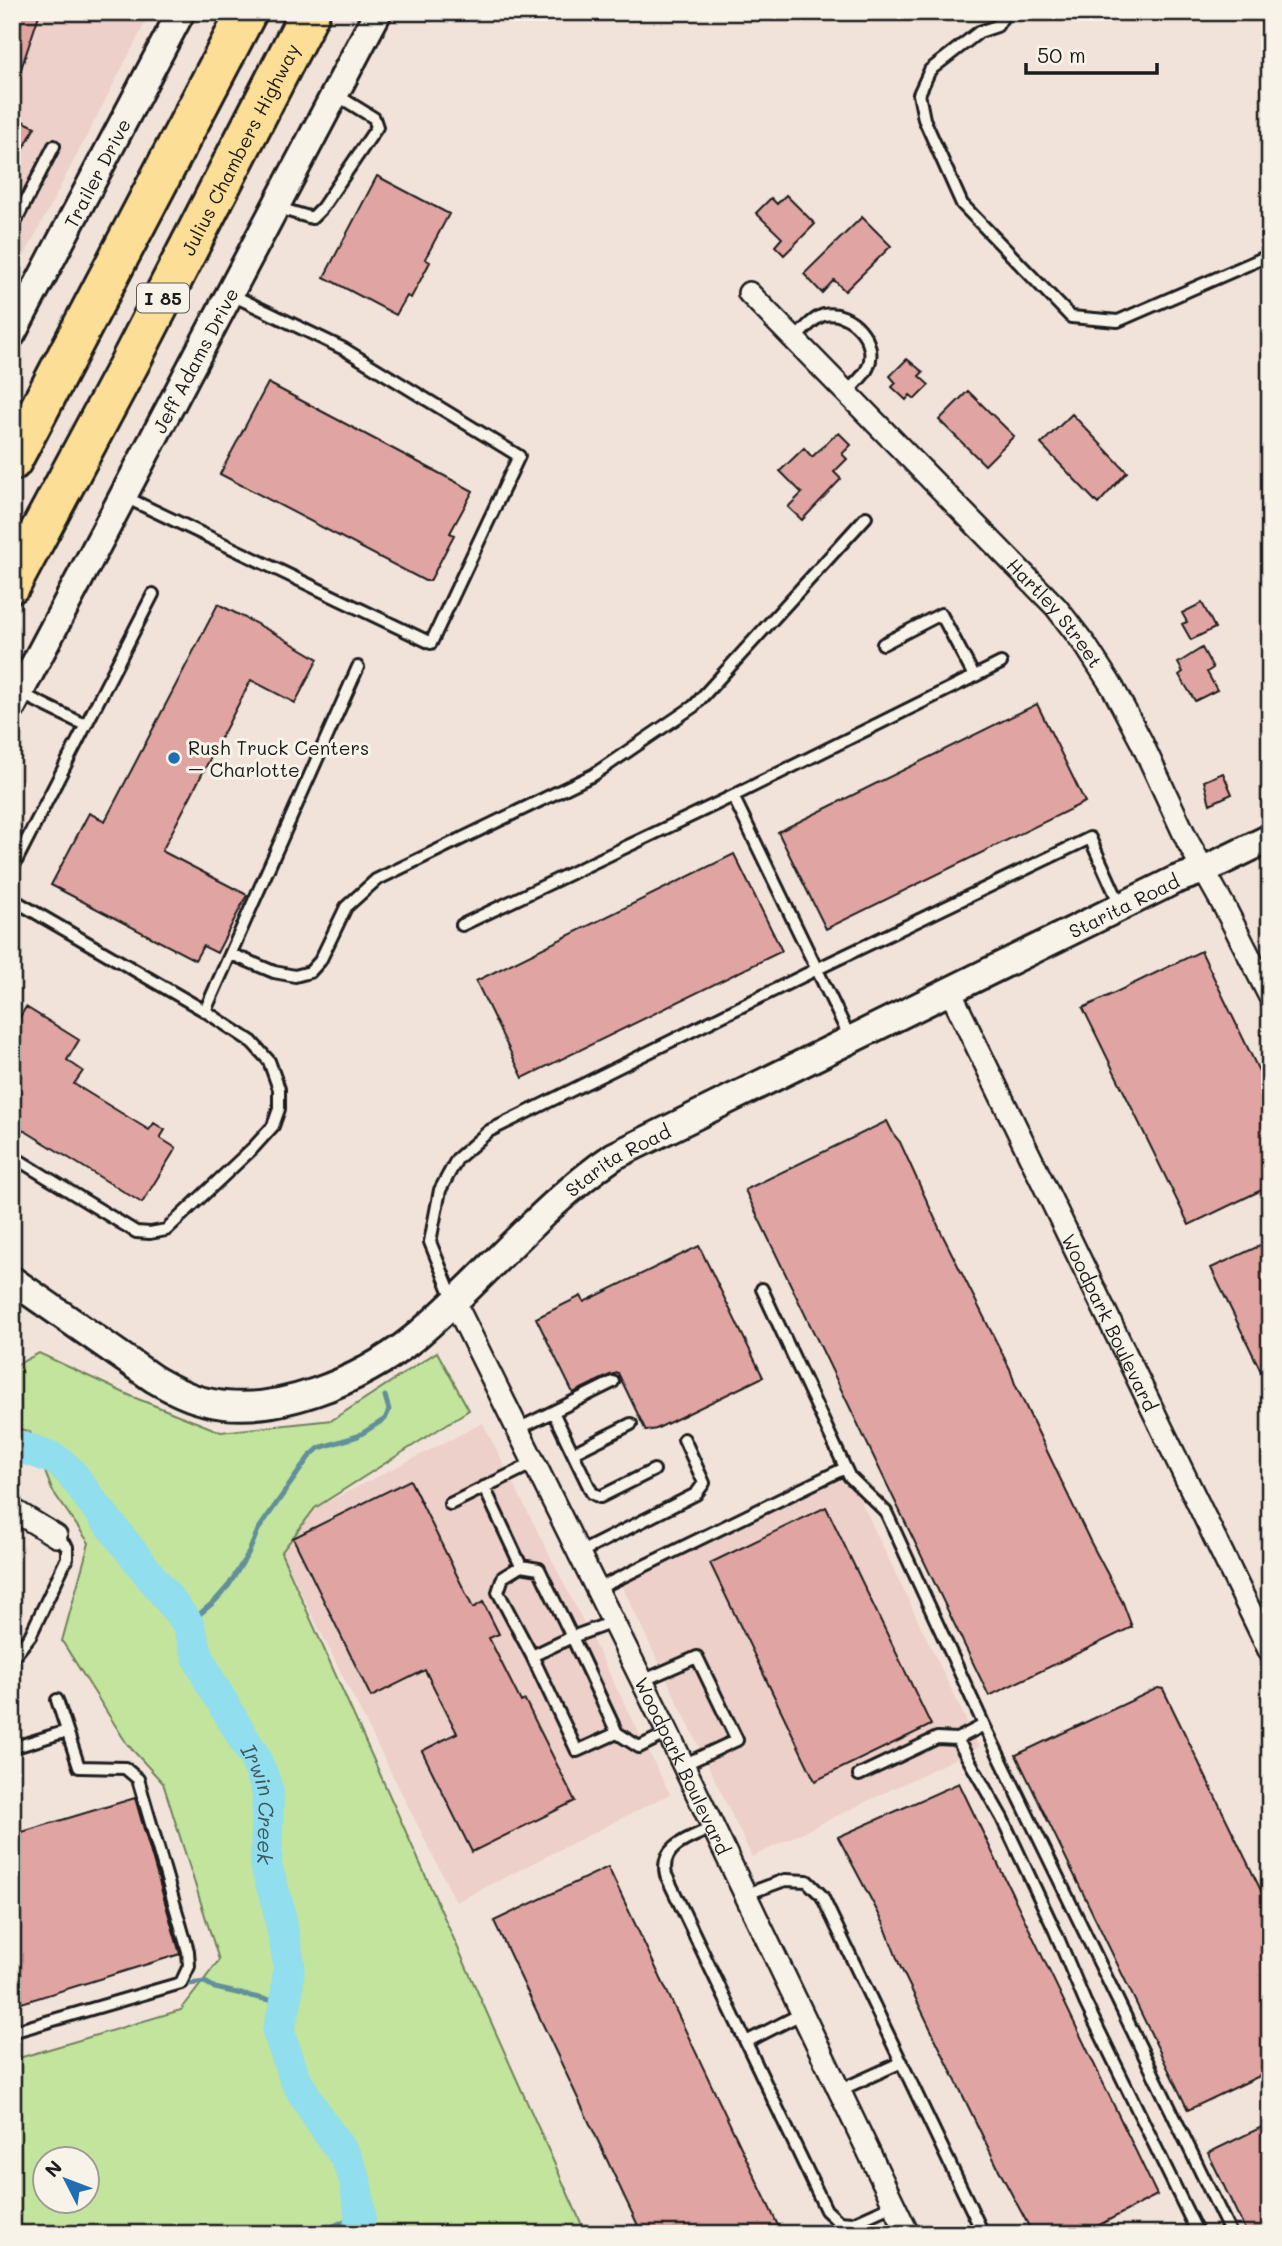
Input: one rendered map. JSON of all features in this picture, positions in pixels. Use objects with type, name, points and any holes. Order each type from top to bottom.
[{"type":"highway","name":"I 85","points":[[12,461],[247,12]]},
{"type":"highway","name":"Julius Chambers Highway","points":[[12,583],[129,364],[310,12]]},
{"type":"street","name":"Trailer Drive","points":[[16,318],[181,12]]},
{"type":"street","name":"Jeff Adams Drive","points":[[16,700],[377,12]]},
{"type":"street","name":"Hartley Street","points":[[749,293],[1056,607],[1086,646],[1113,688],[1141,741],[1188,842],[1270,997]]},
{"type":"street","name":"Starita Road","points":[[12,1280],[154,1379],[205,1402],[247,1406],[279,1402],[315,1392],[381,1360],[412,1339],[570,1188],[614,1156],[1175,880],[1204,870],[1270,838]]},
{"type":"street","name":"Woodpark Boulevard","points":[[950,991],[1270,1652]]},
{"type":"street","name":"Woodpark Boulevard","points":[[454,1301],[668,1733],[908,2234]]},
{"type":"street","points":[[12,1508],[56,1536]]},
{"type":"lane","points":[[1006,12],[998,26],[979,32],[930,70],[919,94],[924,119],[962,204],[1071,317],[1118,321],[1270,255]]},
{"type":"lane","points":[[275,207],[312,218],[322,208],[377,127],[374,118],[335,94]]},
{"type":"lane","points":[[12,228],[54,146]]},
{"type":"lane","points":[[123,496],[431,643],[519,456],[344,349],[230,294]]},
{"type":"lane","points":[[795,339],[823,315],[836,315],[850,321],[865,336],[872,349],[868,367],[847,392]]},
{"type":"lane","points":[[231,954],[274,972],[295,976],[310,972],[320,961],[346,907],[376,880],[593,775],[694,706],[866,517]]},
{"type":"lane","points":[[12,869],[153,594]]},
{"type":"lane","points":[[883,644],[942,614],[974,676]]},
{"type":"lane","points":[[463,925],[733,796],[1001,663]]},
{"type":"lane","points":[[205,1011],[358,667]]},
{"type":"lane","points":[[16,700],[85,724]]},
{"type":"lane","points":[[733,796],[850,1040]]},
{"type":"lane","points":[[454,1301],[430,1242],[440,1190],[457,1159],[489,1131],[1090,838],[1121,907]]},
{"type":"lane","points":[[12,899],[229,1025],[269,1061],[279,1089],[279,1109],[273,1126],[166,1230],[136,1232],[12,1156]]},
{"type":"lane","points":[[762,1289],[849,1476],[886,1512],[984,1725],[1231,2234]]},
{"type":"lane","points":[[518,1429],[613,1382]]},
{"type":"lane","points":[[553,1412],[592,1493],[600,1497],[654,1471]]},
{"type":"lane","points":[[573,1453],[631,1423]]},
{"type":"lane","points":[[579,1553],[696,1494],[704,1483],[684,1440]]},
{"type":"lane","points":[[450,1504],[534,1463]]},
{"type":"lane","points":[[597,1589],[845,1468]]},
{"type":"lane","points":[[484,1488],[521,1566]]},
{"type":"lane","points":[[12,1659],[30,1636],[67,1558],[67,1547],[56,1536]]},
{"type":"lane","points":[[617,1733],[577,1751],[498,1592],[503,1577],[521,1566],[539,1569],[617,1733],[639,1746],[668,1733]]},
{"type":"lane","points":[[532,1656],[613,1622]]},
{"type":"lane","points":[[642,1681],[697,1657],[737,1740],[683,1765]]},
{"type":"lane","points":[[12,2032],[181,1983],[189,1966],[188,1951],[138,1779],[125,1768],[79,1767],[57,1700]]},
{"type":"lane","points":[[859,1775],[937,1738],[957,1739],[984,1725]]},
{"type":"lane","points":[[12,1748],[67,1731]]},
{"type":"lane","points":[[957,1739],[1002,1818],[1085,2002],[1198,2234]]},
{"type":"lane","points":[[712,1828],[682,1842],[668,1853],[664,1864],[666,1875],[826,2210],[839,2222],[853,2223],[893,2205]]},
{"type":"lane","points":[[744,1895],[785,1880],[807,1881],[822,1896],[979,2225],[980,2234]]},
{"type":"lane","points":[[746,2042],[801,2014]]},
{"type":"lane","points":[[838,2091],[902,2062]]},
{"type":"shaded area","points":[[12,12],[151,12],[12,280]]},
{"type":"shaded area","points":[[483,1423],[670,1794],[456,1902],[270,1531]]},
{"type":"shaded area","points":[[847,1472],[979,1747],[752,1857],[620,1582]]},
{"type":"green space","points":[[437,1352],[469,1410],[315,1508],[281,1553],[586,2234],[12,2234],[12,2060],[181,2010],[219,1960],[163,1783],[127,1744],[62,1641],[89,1543],[52,1490],[30,1432],[12,1426],[12,1367],[39,1353],[133,1397],[221,1432],[332,1420]]},
{"type":"building","points":[[12,12],[40,12],[15,87],[12,86]]},
{"type":"building","points":[[12,116],[35,127],[24,148],[12,142]]},
{"type":"building","points":[[377,176],[449,214],[425,259],[430,262],[411,298],[407,296],[396,315],[324,277]]},
{"type":"building","points":[[786,195],[815,224],[784,255],[775,246],[782,238],[756,213],[771,198],[777,204]]},
{"type":"building","points":[[862,217],[891,246],[845,291],[834,280],[822,293],[804,274]]},
{"type":"building","points":[[907,359],[923,372],[919,376],[929,385],[915,399],[910,395],[906,400],[892,387],[896,383],[890,376]]},
{"type":"building","points":[[268,383],[473,491],[450,533],[454,535],[430,581],[425,581],[220,474]]},
{"type":"building","points":[[968,391],[1014,436],[985,465],[939,420]]},
{"type":"building","points":[[1072,414],[1127,472],[1098,504],[1041,444]]},
{"type":"building","points":[[839,433],[851,445],[842,454],[847,459],[834,472],[841,479],[802,520],[788,507],[802,493],[780,471],[804,448],[812,457]]},
{"type":"building","points":[[1202,603],[1215,628],[1191,640],[1182,624],[1187,622],[1182,613]]},
{"type":"building","name":"Rush Truck Centers – Charlotte","points":[[218,604],[318,659],[295,703],[251,680],[162,851],[247,895],[217,953],[203,946],[195,960],[51,885],[89,813],[105,821]]},
{"type":"building","points":[[1202,648],[1213,668],[1207,672],[1217,690],[1195,701],[1179,675],[1183,672],[1178,663]]},
{"type":"building","points":[[1037,704],[1085,802],[826,929],[778,832]]},
{"type":"building","points":[[1223,773],[1232,794],[1210,804],[1204,781]]},
{"type":"building","points":[[734,854],[782,951],[523,1078],[476,981]]},
{"type":"building","points":[[1201,951],[1270,1094],[1270,1186],[1189,1225],[1083,1008]]},
{"type":"building","points":[[26,1007],[79,1040],[67,1060],[83,1071],[74,1084],[149,1130],[154,1123],[165,1130],[160,1138],[176,1148],[142,1203],[12,1123],[12,1030]]},
{"type":"building","points":[[887,1121],[900,1142],[941,1232],[1010,1369],[1090,1541],[1123,1603],[1132,1627],[989,1696],[745,1190]]},
{"type":"building","points":[[1270,1241],[1270,1390],[1211,1268]]},
{"type":"building","points":[[699,1246],[763,1377],[656,1429],[646,1431],[618,1373],[573,1393],[536,1318],[581,1296],[584,1302]]},
{"type":"building","points":[[410,1480],[473,1608],[483,1602],[499,1634],[489,1638],[521,1702],[525,1700],[575,1801],[472,1852],[422,1751],[457,1733],[425,1670],[371,1697],[293,1538]]},
{"type":"building","points":[[826,1507],[931,1725],[815,1781],[710,1563]]},
{"type":"building","points":[[1158,1688],[1163,1689],[1270,1909],[1270,2071],[1188,2110],[1016,1755]]},
{"type":"building","points":[[959,1783],[1157,2195],[1082,2234],[1033,2234],[900,1966],[883,1922],[838,1837]]},
{"type":"building","points":[[135,1798],[180,1954],[12,2006],[12,1835]]},
{"type":"building","points":[[608,1867],[782,2234],[642,2234],[494,1921]]},
{"type":"building","points":[[1270,2123],[1270,2234],[1247,2234],[1208,2153]]},
{"type":"waterway","points":[[188,1624],[229,1585],[249,1552],[258,1530],[309,1457],[319,1448],[358,1436],[385,1419],[389,1410],[385,1396]]},
{"type":"waterway","name":"Irwin Creek","points":[[12,1445],[48,1456],[71,1473],[188,1624],[209,1680],[262,1774],[268,1793],[266,1866],[278,1906],[289,1964],[286,2002],[278,2031],[295,2079],[346,2158],[355,2179],[360,2213],[359,2234]]},
{"type":"waterway","points":[[181,1985],[205,1982],[215,1988],[286,2002]]},
{"type":"waterway","points":[[318,2234],[360,2213]]},
{"type":"place","name":"Rush Truck Centers – Charlotte","points":[[174,758]]}]
